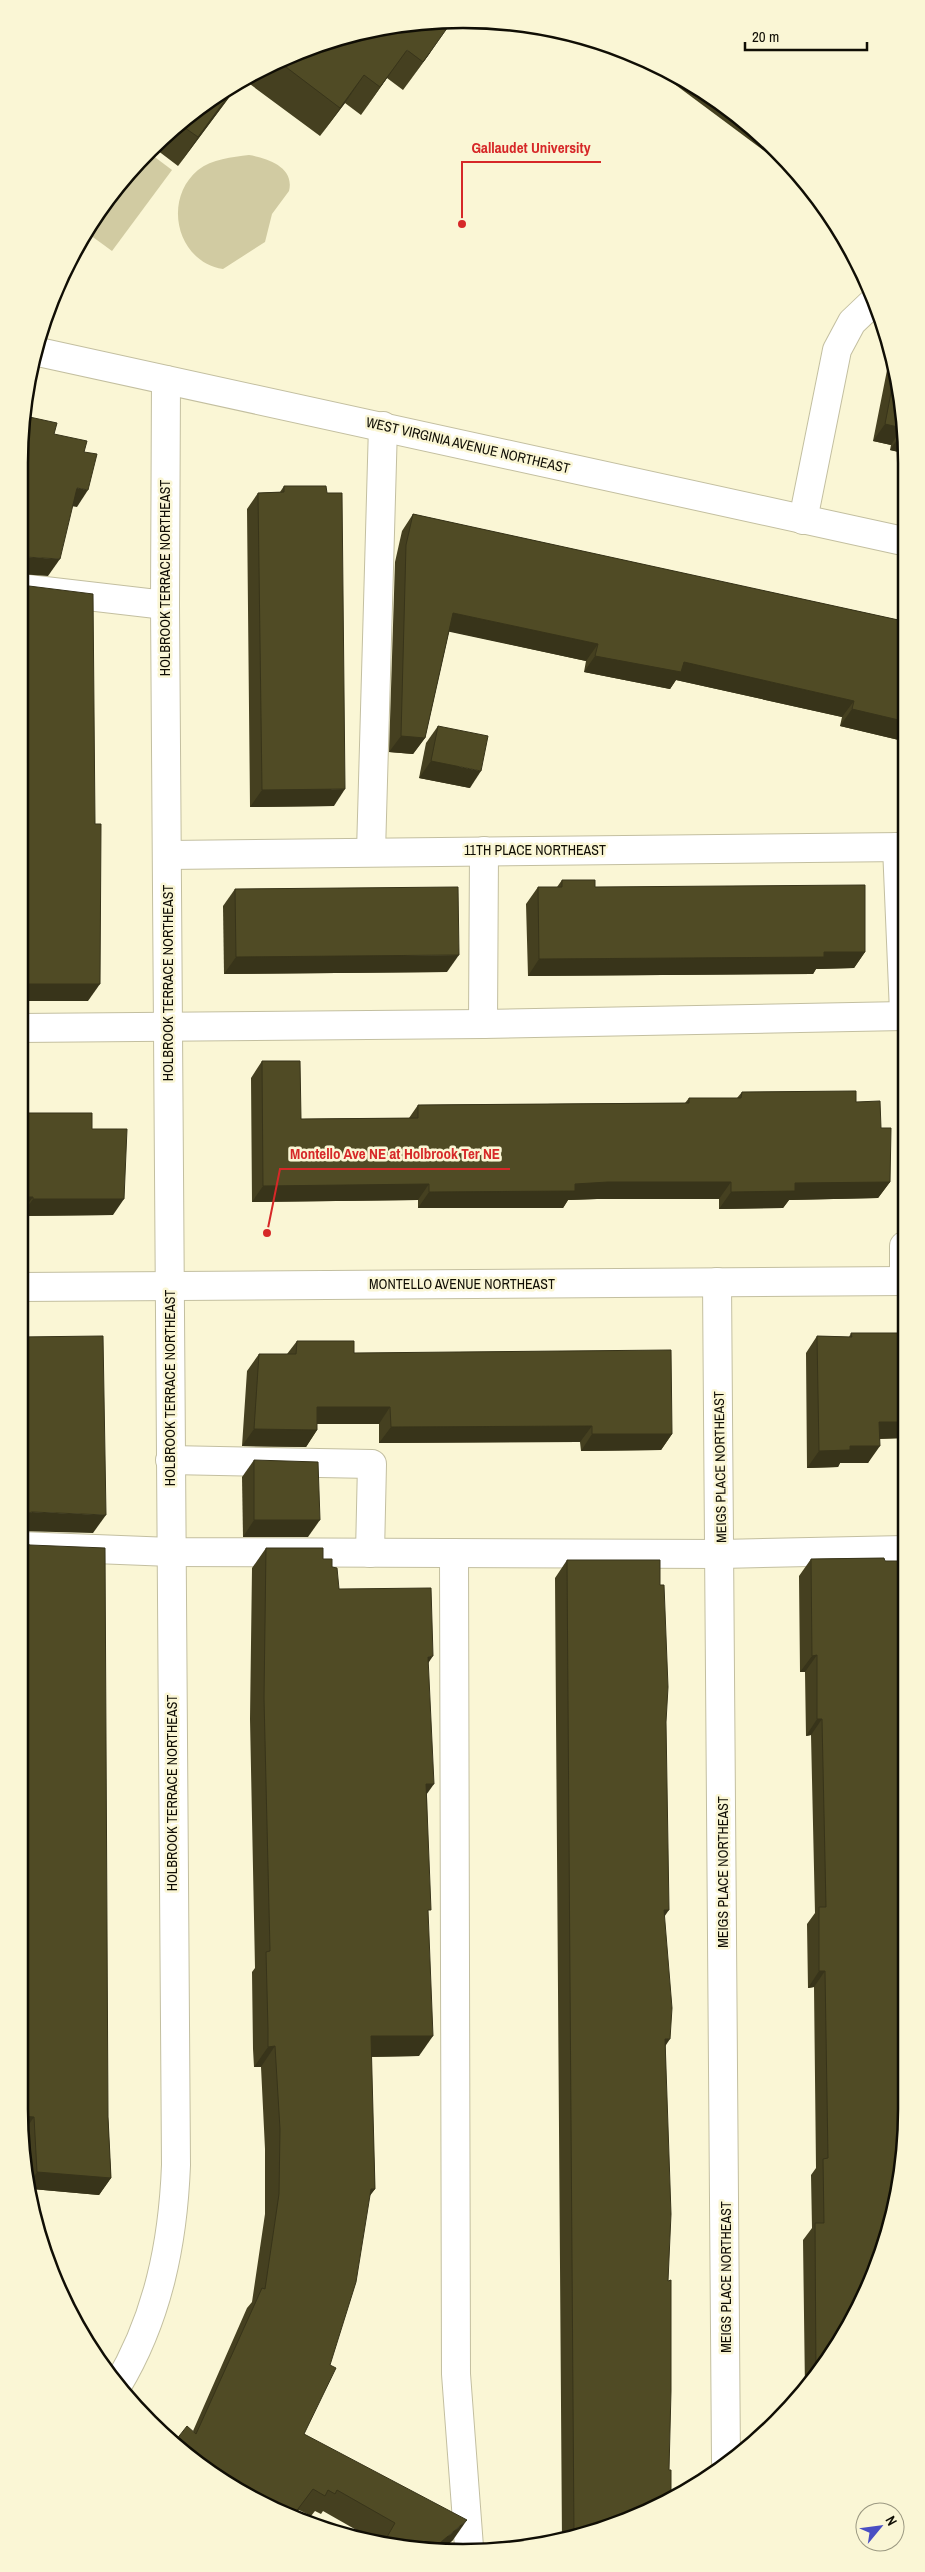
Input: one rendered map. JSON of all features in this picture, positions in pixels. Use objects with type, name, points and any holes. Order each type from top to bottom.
[{"type":"street","points":[[803,520],[837,350],[852,322],[868,306]]},
{"type":"street","name":"WEST VIRGINIA AVENUE NORTHEAST","points":[[41,353],[383,426],[898,541]]},
{"type":"street","name":"HOLBROOK TERRACE NORTHEAST","points":[[121,2379],[140,2341],[160,2285],[168,2245],[175,2192],[165,605],[166,380]]},
{"type":"street","points":[[371,852],[383,426]]},
{"type":"street","points":[[28,589],[165,605]]},
{"type":"street","name":"11TH PLACE NORTHEAST","points":[[168,855],[898,847]]},
{"type":"street","points":[[483,1024],[484,851]]},
{"type":"street","points":[[28,1028],[483,1024],[898,1014]]},
{"type":"street","name":"MONTELLO AVENUE NORTHEAST","points":[[28,1287],[898,1281]]},
{"type":"street","name":"MEIGS PLACE NORTHEAST","points":[[717,1282],[721,1554],[726,2456]]},
{"type":"street","points":[[170,1460],[372,1464],[370,1553]]},
{"type":"street","points":[[28,1546],[171,1552],[370,1553],[721,1554],[898,1550]]},
{"type":"street","points":[[454,1553],[456,2374],[469,2544]]},
{"type":"shaded area","points":[[249,155],[271,161],[284,170],[290,183],[289,191],[272,214],[265,242],[223,269],[207,264],[195,255],[185,243],[178,213],[180,197],[187,183],[204,166],[222,159]]},
{"type":"shaded area","points":[[154,156],[172,170],[112,251],[92,236],[117,198]]},
{"type":"building","points":[[447,28],[423,62],[407,50],[380,87],[364,75],[340,108],[284,66],[350,42],[406,31]]},
{"type":"building","points":[[227,97],[198,137],[185,128]]},
{"type":"building","points":[[891,391],[896,427],[885,424]]},
{"type":"building","points":[[30,417],[57,423],[54,434],[87,441],[84,452],[97,454],[88,490],[77,488],[60,559],[28,557],[28,434]]},
{"type":"building","points":[[284,486],[326,486],[327,493],[342,493],[345,789],[262,790],[258,493],[284,492]]},
{"type":"building","points":[[413,514],[898,620],[898,720],[852,709],[854,701],[684,662],[681,672],[595,656],[598,644],[453,613],[425,738],[401,736],[406,545]]},
{"type":"building","points":[[28,586],[93,594],[95,824],[101,824],[100,984],[28,984]]},
{"type":"building","points":[[438,726],[488,736],[481,771],[431,761]]},
{"type":"building","points":[[562,880],[595,880],[595,887],[865,885],[865,952],[824,952],[824,957],[539,959],[538,887],[562,887]]},
{"type":"building","points":[[458,887],[459,955],[236,957],[235,889]]},
{"type":"building","points":[[262,1061],[300,1061],[301,1119],[418,1118],[418,1105],[689,1103],[689,1098],[741,1098],[742,1092],[856,1091],[856,1102],[880,1101],[881,1128],[891,1128],[890,1182],[795,1183],[795,1191],[731,1192],[731,1182],[608,1182],[575,1184],[575,1191],[429,1192],[429,1184],[263,1186]]},
{"type":"building","points":[[28,1113],[92,1113],[92,1129],[127,1129],[124,1199],[33,1199],[33,1197],[28,1197]]},
{"type":"building","points":[[851,1333],[898,1333],[898,1422],[879,1422],[880,1446],[850,1446],[850,1450],[819,1451],[817,1336],[852,1337]]},
{"type":"building","points":[[103,1336],[106,1515],[28,1513],[28,1337]]},
{"type":"building","points":[[297,1341],[354,1341],[354,1353],[671,1350],[672,1434],[592,1434],[592,1426],[391,1427],[390,1407],[317,1407],[317,1430],[254,1429],[259,1354],[296,1354]]},
{"type":"building","points":[[254,1460],[318,1462],[320,1520],[254,1520]]},
{"type":"building","points":[[28,1544],[105,1548],[108,2117],[111,2178],[37,2172],[34,2117],[28,2117]]},
{"type":"building","points":[[266,1548],[323,1548],[323,1559],[332,1559],[332,1567],[337,1568],[339,1589],[431,1588],[433,1656],[428,1657],[434,1784],[426,1784],[433,2036],[371,2036],[375,2189],[371,2189],[356,2282],[330,2365],[336,2368],[304,2434],[467,2520],[439,2544],[387,2538],[395,2523],[337,2490],[335,2494],[328,2490],[325,2496],[313,2489],[296,2511],[270,2500],[245,2486],[198,2455],[177,2438],[187,2426],[196,2434],[262,2288],[265,2289],[279,2194],[280,2129],[275,2046],[268,2047],[266,1952],[270,1951],[264,1698]]},
{"type":"building","points":[[884,1558],[885,1561],[898,1561],[897,2138],[889,2194],[883,2222],[874,2249],[853,2302],[816,2363],[815,2223],[824,2223],[823,2159],[828,2158],[825,1971],[819,1971],[819,1907],[826,1907],[822,1719],[817,1719],[817,1655],[812,1656],[811,1559]]},
{"type":"building","points":[[567,1560],[660,1560],[660,1585],[664,1585],[668,1687],[666,1722],[669,1910],[664,1910],[672,2008],[670,2039],[665,2039],[671,2214],[668,2281],[671,2280],[669,2470],[671,2470],[671,2491],[629,2511],[574,2530]]},
{"type":"place","name":"Gallaudet University","points":[[462,224]]},
{"type":"place","name":"Montello Ave NE at Holbrook Ter NE","points":[[267,1233]]}]
